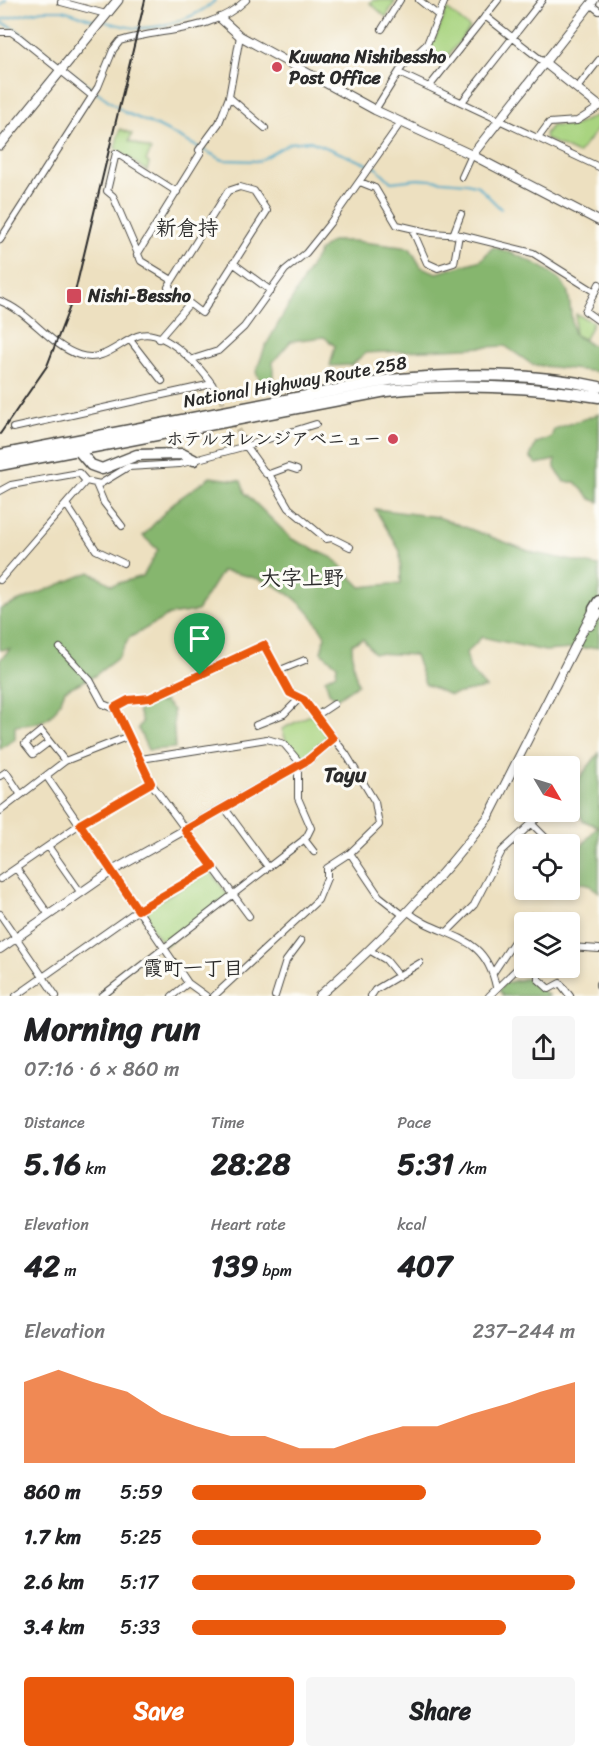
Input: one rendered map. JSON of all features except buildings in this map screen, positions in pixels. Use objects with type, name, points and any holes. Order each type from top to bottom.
[{"type":"highway","name":"National Highway Route 258","points":[[0,455],[389,380],[439,375],[542,377],[599,387]]},
{"type":"highway","name":"National Highway Route 258","points":[[0,465],[386,391],[434,386],[528,387],[599,397]]},
{"type":"highway","points":[[0,448],[31,449]]},
{"type":"highway","points":[[79,451],[91,465],[102,468],[136,455],[182,454],[194,459]]},
{"type":"highway","points":[[0,471],[29,460]]},
{"type":"main road","points":[[0,146],[118,0]]},
{"type":"street","points":[[0,240],[98,88],[113,50],[120,41],[204,24],[220,18],[246,0]]},
{"type":"street","points":[[382,29],[400,0]]},
{"type":"street","points":[[419,0],[439,16]]},
{"type":"street","points":[[375,110],[399,72],[427,44],[445,0]]},
{"type":"street","points":[[429,87],[498,0]]},
{"type":"street","points":[[462,102],[542,0]]},
{"type":"street","points":[[61,2],[106,14]]},
{"type":"street","points":[[462,177],[472,155],[592,2],[599,11]]},
{"type":"street","points":[[485,16],[599,107],[577,122],[549,123],[538,138]]},
{"type":"street","points":[[220,18],[240,36],[375,110],[472,155],[599,221]]},
{"type":"street","points":[[0,32],[11,32],[63,68],[92,96]]},
{"type":"street","points":[[137,255],[177,192],[201,148],[219,123],[229,97],[240,36]]},
{"type":"street","points":[[577,88],[599,60]]},
{"type":"street","points":[[399,72],[599,167]]},
{"type":"street","points":[[229,97],[266,128]]},
{"type":"street","points":[[193,359],[218,351],[244,327],[293,261],[306,253],[360,182],[401,122]]},
{"type":"street","points":[[172,280],[141,261],[113,196],[107,191],[117,153],[177,192]]},
{"type":"street","points":[[360,182],[375,188],[394,223],[412,229],[456,235],[533,253],[595,292]]},
{"type":"street","points":[[240,187],[254,190],[267,211],[202,313],[168,287],[172,280],[228,191],[240,187]]},
{"type":"street","points":[[412,229],[427,263],[438,268],[454,263],[456,235],[461,214]]},
{"type":"street","points":[[233,264],[271,291]]},
{"type":"street","points":[[599,284],[585,311],[599,321]]},
{"type":"street","points":[[0,301],[14,306],[70,352],[86,357],[108,353],[143,334],[159,339],[193,359],[216,390]]},
{"type":"street","points":[[159,339],[189,304]]},
{"type":"street","points":[[130,340],[162,381]]},
{"type":"street","points":[[13,428],[212,384]]},
{"type":"street","points":[[0,491],[11,485],[79,473],[86,481],[96,484],[105,483],[128,467],[180,464],[245,443],[316,424]]},
{"type":"street","points":[[245,443],[266,474],[269,474],[289,508],[326,539],[332,538],[350,548]]},
{"type":"street","points":[[269,474],[288,467],[297,470]]},
{"type":"street","points":[[0,580],[86,481]]},
{"type":"street","points":[[96,484],[104,503],[122,526]]},
{"type":"street","points":[[66,504],[96,550],[123,563]]},
{"type":"street","points":[[319,996],[405,913],[465,847],[489,816],[562,669],[598,607]]},
{"type":"street","points":[[60,648],[90,680],[103,704],[115,707],[128,700],[150,698],[264,645],[290,693],[300,698],[316,716],[367,788],[379,812],[376,830],[350,853],[327,868],[326,885],[318,900],[214,996]]},
{"type":"street","points":[[278,671],[304,660]]},
{"type":"street","points":[[256,725],[284,714],[300,698]]},
{"type":"street","points":[[316,716],[334,704]]},
{"type":"street","points":[[115,707],[151,783],[249,916]]},
{"type":"street","points":[[0,811],[66,761],[129,736]]},
{"type":"street","points":[[102,996],[304,839],[311,828],[298,798],[298,766],[287,747],[267,739],[141,759]]},
{"type":"street","points":[[0,949],[112,871],[298,766],[333,739]]},
{"type":"street","points":[[50,742],[66,761]]},
{"type":"street","points":[[0,776],[6,772],[21,795]]},
{"type":"street","points":[[47,777],[188,983],[206,996]]},
{"type":"street","points":[[0,879],[80,824],[151,783]]},
{"type":"street","points":[[224,807],[268,867]]},
{"type":"street","points":[[448,931],[474,904],[497,857],[531,824],[542,834]]},
{"type":"street","points":[[304,839],[314,852]]},
{"type":"street","points":[[48,846],[81,893]]},
{"type":"street","points":[[350,853],[379,896],[405,913],[448,931],[486,958],[496,987]]},
{"type":"street","points":[[16,996],[138,910],[213,867]]},
{"type":"street","points":[[16,868],[49,915]]},
{"type":"street","points":[[474,904],[483,909]]},
{"type":"street","points":[[0,914],[56,996]]},
{"type":"street","points":[[275,996],[286,961],[301,941]]},
{"type":"street","points":[[493,973],[514,942]]},
{"type":"street","points":[[580,948],[599,949]]},
{"type":"street","points":[[369,950],[386,960],[399,975]]},
{"type":"street","points":[[371,996],[375,990],[420,963]]},
{"type":"street","points":[[489,996],[514,971]]},
{"type":"street","points":[[538,978],[549,989],[560,983],[570,996]]},
{"type":"street","points":[[172,996],[188,983]]},
{"type":"green space","points":[[373,0],[396,0],[386,17],[370,3]]},
{"type":"green space","points":[[447,9],[470,28],[443,62],[427,49],[435,39]]},
{"type":"green space","points":[[599,114],[599,127],[578,154],[546,139],[545,134],[551,126],[576,125]]},
{"type":"green space","points":[[120,129],[132,134],[129,141],[151,150],[146,161],[149,163],[147,171],[115,148]]},
{"type":"green space","points":[[332,241],[354,241],[410,248],[421,267],[437,273],[481,260],[493,247],[535,264],[564,285],[568,293],[574,335],[599,349],[599,372],[533,365],[505,346],[365,353],[352,365],[330,366],[335,346],[324,337],[291,341],[273,362],[273,379],[261,383],[256,372],[265,347],[320,250]]},
{"type":"green space","points":[[576,314],[593,322],[585,339],[574,335]]},
{"type":"green space","points":[[599,414],[599,502],[591,499],[575,482],[564,482],[555,468],[555,460],[537,464],[530,457],[536,443],[551,438],[554,429]]},
{"type":"green space","points":[[210,477],[241,481],[245,493],[292,539],[333,558],[361,587],[401,583],[400,551],[375,509],[438,517],[534,553],[599,566],[599,647],[545,651],[482,637],[466,653],[470,670],[486,688],[450,695],[425,684],[415,655],[374,653],[363,639],[352,644],[353,666],[358,684],[336,699],[329,692],[325,679],[336,673],[337,665],[321,652],[325,636],[305,608],[294,598],[269,583],[222,571],[197,611],[169,615],[129,638],[119,657],[94,676],[65,690],[53,714],[42,721],[15,726],[15,739],[0,749],[0,660],[10,649],[0,650],[0,609],[90,572],[112,585],[143,576],[158,550],[143,536],[173,503]]},
{"type":"green space","points":[[155,699],[159,703],[164,701],[173,710],[175,748],[148,750],[138,728],[142,722],[138,711],[142,708],[142,703]]},
{"type":"green space","points":[[312,714],[328,738],[304,758],[287,744],[282,729]]},
{"type":"green space","points":[[599,753],[599,892],[588,884],[580,883],[580,848],[597,826],[583,821],[580,815],[580,777]]},
{"type":"green space","points":[[211,871],[229,897],[165,946],[140,912]]},
{"type":"green space","points":[[528,978],[549,996],[503,996],[499,990],[505,983]]},
{"type":"waterway","points":[[0,6],[6,0]]},
{"type":"waterway","points":[[106,22],[138,28],[161,26],[191,16],[216,0]]},
{"type":"waterway","points":[[0,20],[42,10],[63,10],[97,21]]},
{"type":"waterway","points":[[0,22],[14,28],[61,65]]},
{"type":"waterway","points":[[65,68],[124,112],[223,160],[259,161],[290,143],[310,141],[377,168],[391,182],[418,179],[478,186],[501,209]]},
{"type":"tunnel","points":[[216,390],[243,440]]},
{"type":"railway","points":[[0,434],[47,366],[74,296],[145,0]]},
{"type":"place","name":"Kuwana Nishibessho Post Office","points":[[277,67]]},
{"type":"place","name":"Nishi-Bessho","points":[[74,296]]},
{"type":"place","name":"ホテルオレンジアベニュー","points":[[393,439]]},
{"type":"district","name":"新倉持","points":[[187,228]]},
{"type":"district","name":"大字上野","points":[[302,578]]},
{"type":"district","name":"Tayu","points":[[345,775]]},
{"type":"district","name":"霞町一丁目","points":[[193,968]]},
{"type":"route","points":[[264,645],[290,693],[304,700],[333,739],[315,756],[185,830],[213,867],[138,910],[80,824],[151,783],[115,707],[128,700],[141,701],[150,698],[200,675],[264,645]]}]
